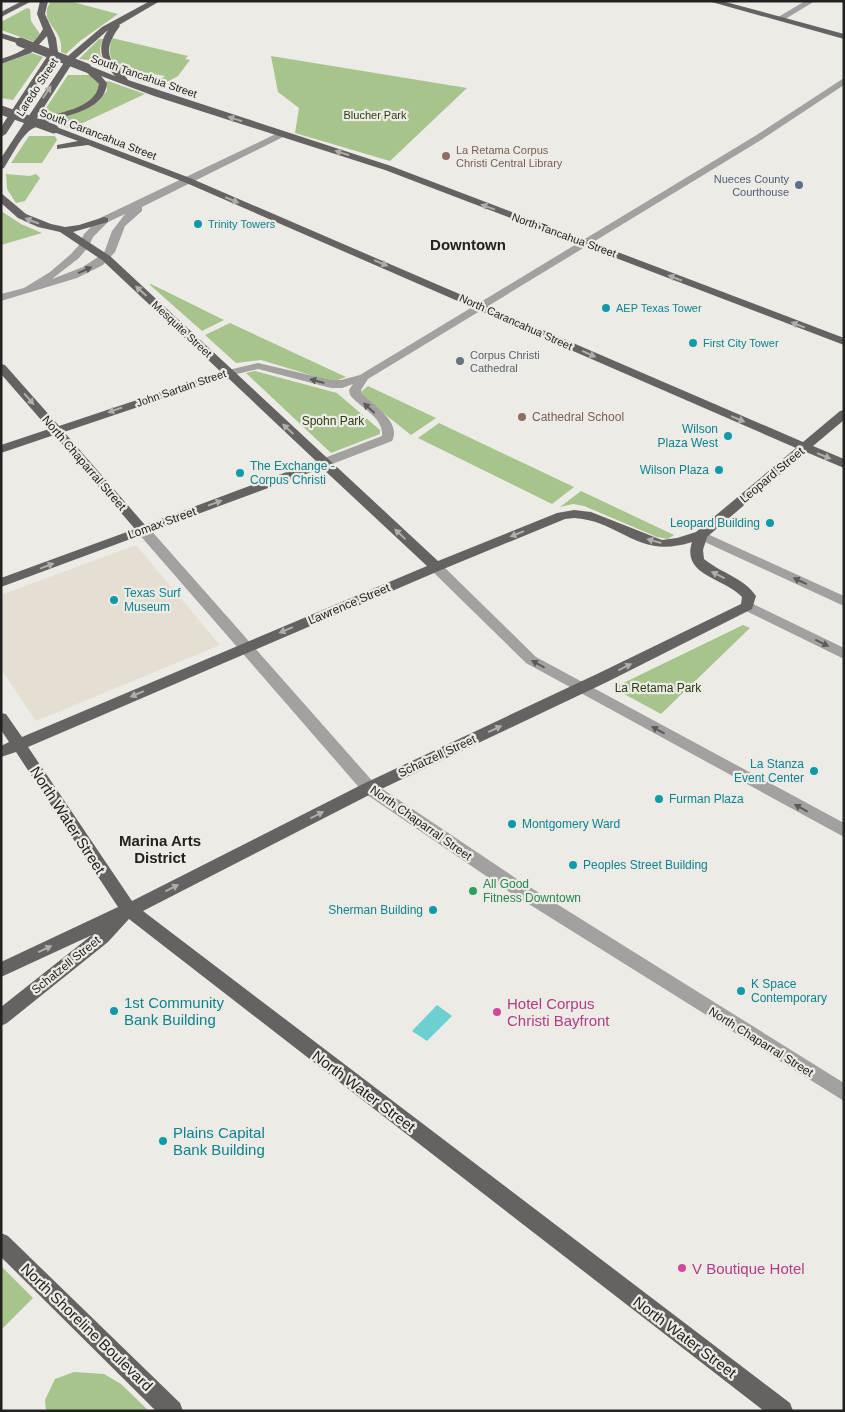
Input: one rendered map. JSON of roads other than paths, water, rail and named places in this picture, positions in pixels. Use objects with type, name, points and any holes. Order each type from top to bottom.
[{"type":"main road","points":[[1,15],[28,1]]},
{"type":"main road","points":[[1,134],[54,52],[55,44],[53,37],[40,15],[44,1]]},
{"type":"main road","name":"Laredo Street","points":[[1,166],[72,57],[92,39],[120,20],[156,1]]},
{"type":"main road","points":[[712,1],[844,37]]},
{"type":"main road","points":[[120,20],[104,43],[104,57],[109,65],[133,86]]},
{"type":"main road","points":[[1,62],[27,53],[35,48],[47,29]]},
{"type":"main road","name":"South Tancahua Street","points":[[1,36],[133,86],[282,134]]},
{"type":"main road","points":[[21,133],[35,124],[84,106],[98,98],[103,88],[103,83],[88,69]]},
{"type":"main road","points":[[1,123],[27,96]]},
{"type":"main road","name":"South Carancahua Street","points":[[1,110],[187,180]]},
{"type":"main road","name":"North Tancahua Street","points":[[282,134],[388,168],[844,342]]},
{"type":"main road","points":[[60,147],[90,143]]},
{"type":"main road","name":"North Carancahua Street","points":[[187,180],[844,464]]},
{"type":"main road","points":[[1,196],[12,210],[48,227],[64,230],[85,227],[104,220]]},
{"type":"main road","points":[[64,230],[84,246],[106,258]]},
{"type":"main road","name":"Mesquite Street","points":[[106,258],[436,567]]},
{"type":"main road","name":"North Chaparral Street","points":[[1,367],[143,530]]},
{"type":"main road","name":"John Sartain Street","points":[[1,449],[228,373]]},
{"type":"main road","name":"Leopard Street","points":[[701,535],[844,414]]},
{"type":"main road","name":"Lomax Street","points":[[1,583],[323,463]]},
{"type":"main road","name":"Lawrence Street","points":[[1,752],[436,567],[574,512],[587,513],[656,543],[673,543],[701,535]]},
{"type":"main road","points":[[701,535],[696,550],[697,561],[711,572],[740,586],[749,596],[747,606]]},
{"type":"main road","name":"Schatzell Street","points":[[1,970],[129,910],[369,788],[581,688],[747,606]]},
{"type":"main road","name":"North Water Street","points":[[1,718],[129,910],[782,1411]]},
{"type":"main road","name":"Schatzell Street","points":[[1,1018],[102,937],[129,910]]},
{"type":"main road","name":"North Shoreline Boulevard","points":[[1,1244],[172,1411]]},
{"type":"street","points":[[779,19],[811,1]]},
{"type":"street","name":"John Sartain Street","points":[[228,373],[258,366],[331,384],[342,384],[364,377],[758,138],[844,81]]},
{"type":"street","points":[[29,288],[54,274],[84,246],[88,236],[104,220],[149,200],[282,134]]},
{"type":"street","points":[[1,298],[90,268],[106,258],[112,250],[117,231],[126,219],[149,200]]},
{"type":"street","points":[[323,463],[388,438],[390,431],[387,424],[356,395],[355,390],[364,377]]},
{"type":"street","name":"North Chaparral Street","points":[[143,530],[369,788],[514,886],[844,1093]]},
{"type":"street","points":[[701,535],[844,602]]},
{"type":"street","points":[[436,567],[531,660],[844,831]]},
{"type":"street","points":[[747,606],[844,654]]},
{"type":"water","points":[[437,1005],[452,1016],[427,1041],[412,1031]]},
{"type":"place","name":"La Retama Corpus Christi Central Library","points":[[446,156]]},
{"type":"place","name":"Nueces County Courthouse","points":[[799,185]]},
{"type":"place","name":"Trinity Towers","points":[[198,224]]},
{"type":"place","name":"AEP Texas Tower","points":[[606,308]]},
{"type":"place","name":"First City Tower","points":[[693,343]]},
{"type":"place","name":"Corpus Christi Cathedral","points":[[460,361]]},
{"type":"place","name":"Cathedral School","points":[[522,417]]},
{"type":"place","name":"Wilson Plaza West","points":[[728,436]]},
{"type":"place","name":"Wilson Plaza","points":[[719,470]]},
{"type":"place","name":"The Exchange - Corpus Christi","points":[[240,473]]},
{"type":"place","name":"Leopard Building","points":[[770,523]]},
{"type":"place","name":"Texas Surf Museum","points":[[114,600]]},
{"type":"place","name":"La Stanza Event Center","points":[[814,771]]},
{"type":"place","name":"Furman Plaza","points":[[659,799]]},
{"type":"place","name":"Montgomery Ward","points":[[512,824]]},
{"type":"place","name":"Peoples Street Building","points":[[573,865]]},
{"type":"place","name":"All Good Fitness Downtown","points":[[473,891]]},
{"type":"place","name":"Sherman Building","points":[[433,910]]},
{"type":"place","name":"K Space Contemporary","points":[[741,991]]},
{"type":"place","name":"1st Community Bank Building","points":[[114,1011]]},
{"type":"place","name":"Hotel Corpus Christi Bayfront","points":[[497,1012]]},
{"type":"place","name":"Plains Capital Bank Building","points":[[163,1141]]},
{"type":"place","name":"V Boutique Hotel","points":[[682,1268]]},
{"type":"district","name":"Downtown","points":[[468,244]]},
{"type":"district","name":"Marina Arts District","points":[[160,848]]},
{"type":"park label","name":"Blucher Park","points":[[375,115]]},
{"type":"park label","name":"Spohn Park","points":[[333,421]]},
{"type":"park label","name":"La Retama Park","points":[[658,688]]}]
